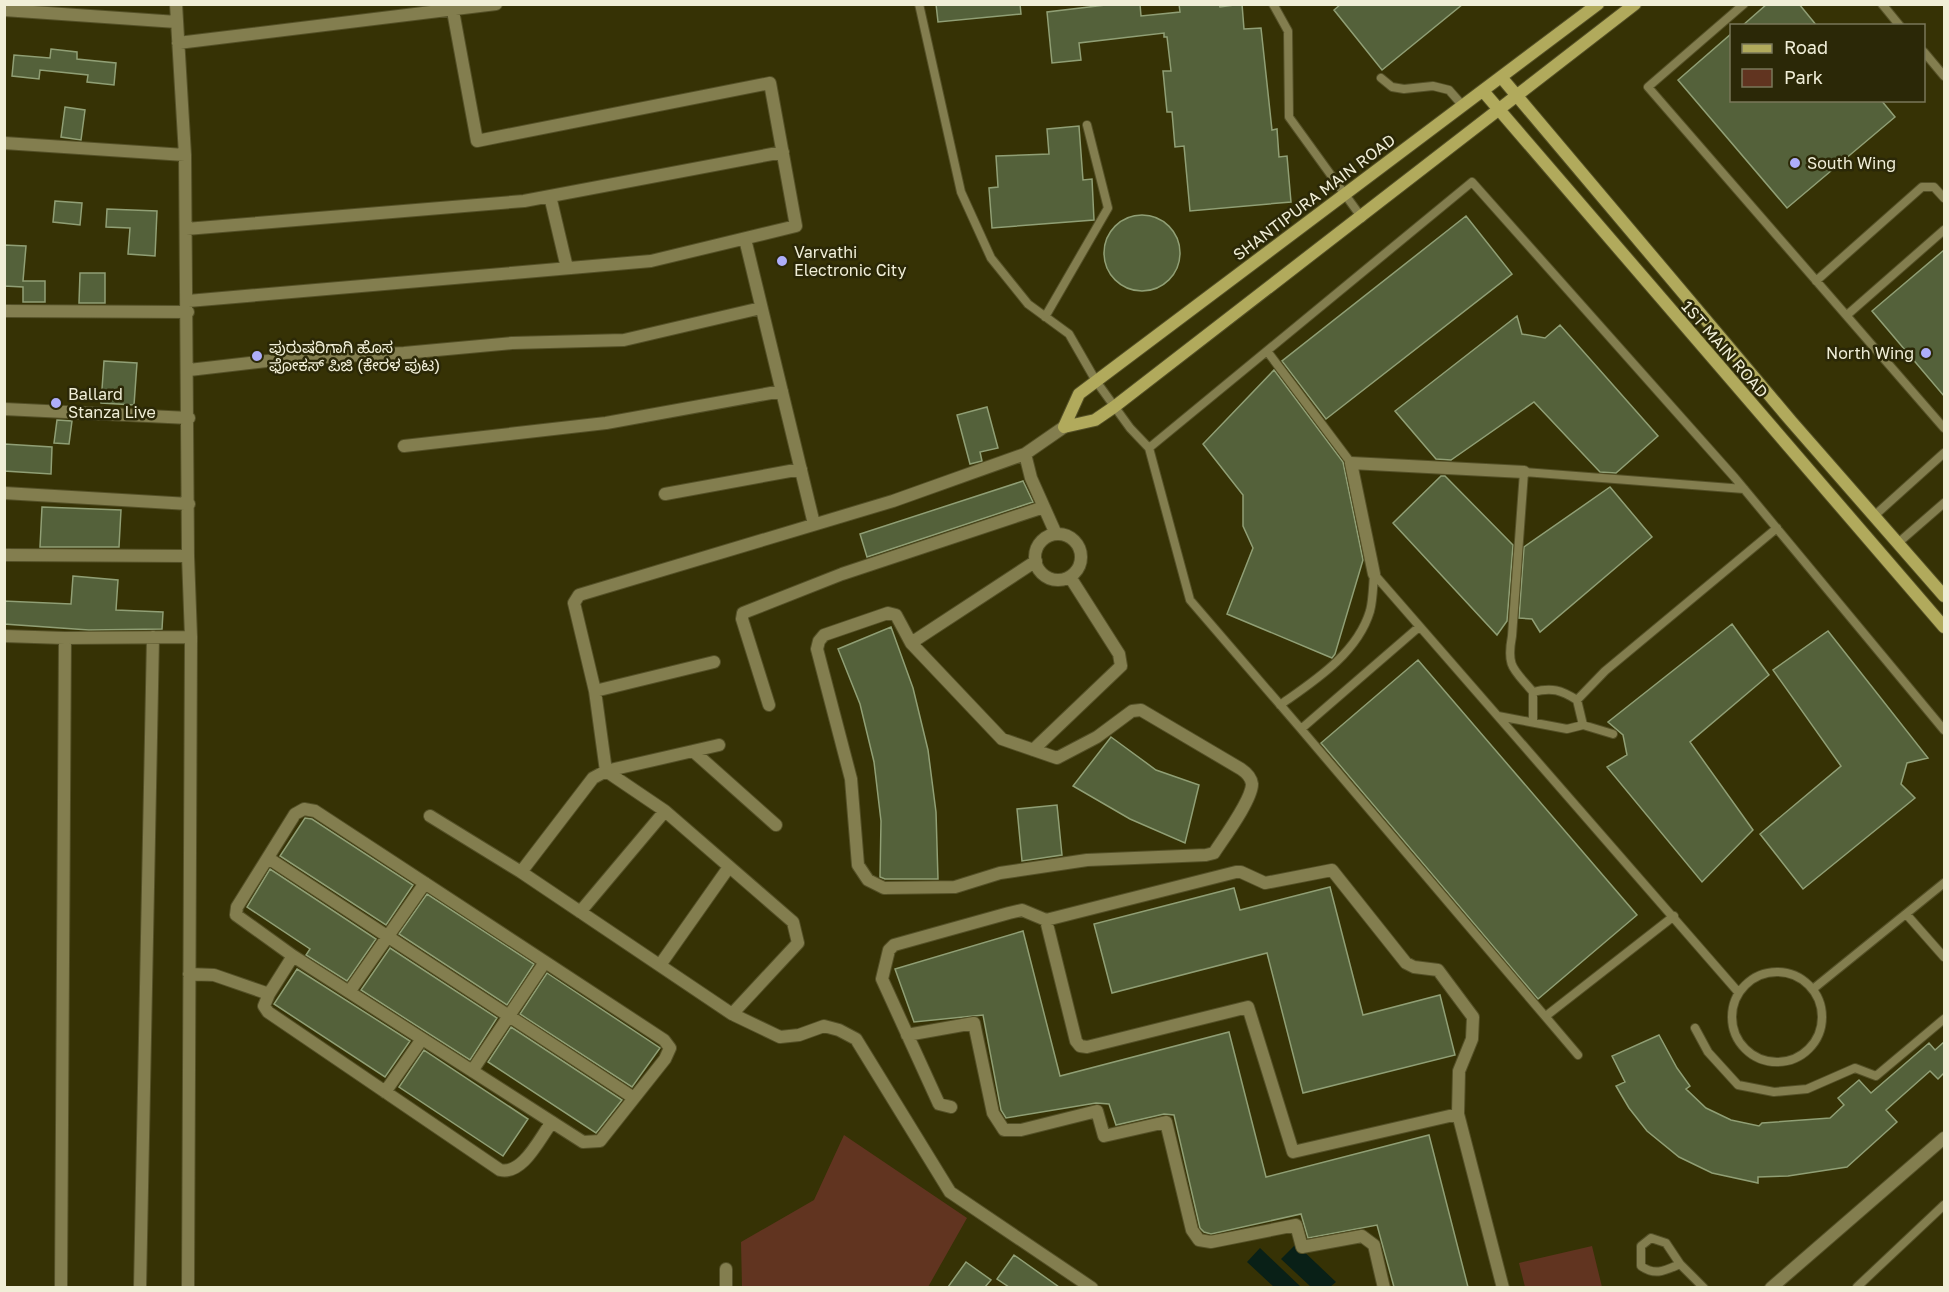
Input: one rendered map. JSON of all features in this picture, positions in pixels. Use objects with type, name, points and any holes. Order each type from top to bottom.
[{"type":"street","points":[[176,4],[185,155],[189,370],[188,556],[191,637],[188,1287]]},
{"type":"street","points":[[178,43],[496,4]]},
{"type":"street","name":"SHANTIPURA MAIN ROAD","points":[[1064,427],[1079,394],[1598,4]]},
{"type":"street","points":[[732,1014],[798,943],[793,922],[664,811],[606,771],[595,691],[574,603],[579,595],[893,501],[1025,454],[1064,427],[1095,420],[1362,218],[1635,4]]},
{"type":"street","points":[[4,10],[177,22]]},
{"type":"street","points":[[4,311],[188,307],[651,261],[796,226],[770,83],[477,141],[453,11]]},
{"type":"street","name":"1ST MAIN ROAD","points":[[1502,77],[1944,596]]},
{"type":"street","name":"1ST MAIN ROAD","points":[[1483,91],[1944,627]]},
{"type":"street","points":[[4,143],[185,155]]},
{"type":"street","points":[[186,229],[524,201],[783,152]]},
{"type":"street","points":[[550,196],[567,268]]},
{"type":"street","points":[[745,239],[814,524]]},
{"type":"street","points":[[189,370],[284,359],[404,353],[512,343],[624,340],[761,308]]},
{"type":"street","points":[[404,446],[606,423],[782,392]]},
{"type":"street","points":[[4,409],[189,418]]},
{"type":"street","points":[[1025,454],[1031,478],[1056,534]]},
{"type":"street","points":[[1374,574],[1351,463],[1524,472]]},
{"type":"street","points":[[665,494],[801,469]]},
{"type":"street","points":[[4,493],[189,504]]},
{"type":"street","points":[[770,705],[742,619],[743,613],[842,573],[1044,507]]},
{"type":"street","points":[[1056,534],[1070,537],[1080,548],[1081,563],[1070,577],[1050,578],[1038,568],[1036,561],[1038,546],[1048,536],[1056,534]]},
{"type":"street","points":[[4,555],[188,556]]},
{"type":"street","points":[[911,643],[1036,561]]},
{"type":"street","points":[[1033,750],[1121,666],[1119,654],[1070,577]]},
{"type":"street","points":[[888,613],[896,615],[911,643],[1002,739],[1056,758],[1097,737],[1132,711],[1141,710],[1249,775],[1252,784],[1250,795],[1214,853],[1087,860],[1000,873],[955,887],[884,888],[868,880],[858,865],[851,779],[817,649],[824,635],[888,613]]},
{"type":"street","points":[[4,636],[191,637]]},
{"type":"street","points":[[61,1287],[65,638]]},
{"type":"street","points":[[140,1287],[153,638]]},
{"type":"street","points":[[595,691],[714,662]]},
{"type":"street","points":[[521,872],[593,778],[606,771],[719,746]]},
{"type":"street","points":[[693,751],[776,825]]},
{"type":"street","points":[[304,809],[315,811],[664,1040],[670,1048],[664,1059],[600,1141],[583,1142],[240,920],[236,915],[237,907],[268,858],[296,814],[304,809]]},
{"type":"street","points":[[580,912],[664,811]]},
{"type":"street","points":[[430,816],[521,872],[732,1014],[780,1037],[799,1035],[824,1026],[839,1030],[856,1039],[950,1192],[1092,1287]]},
{"type":"street","points":[[268,858],[634,1098]]},
{"type":"street","points":[[660,965],[729,867]]},
{"type":"street","points":[[951,1107],[939,1104],[882,980],[889,950],[894,945],[1016,911],[1022,910],[1046,920],[1236,872],[1265,883],[1332,870],[1406,963],[1424,969],[1438,970],[1473,1017],[1472,1039],[1459,1071],[1458,1114],[1503,1287]]},
{"type":"street","points":[[349,992],[425,883]]},
{"type":"street","points":[[1046,920],[1076,1041],[1080,1046],[1087,1047],[1248,1007],[1293,1152],[1458,1114]]},
{"type":"street","points":[[293,956],[269,994],[264,1006],[268,1012],[500,1170],[509,1172],[518,1168],[552,1122]]},
{"type":"street","points":[[472,1071],[545,962]]},
{"type":"street","points":[[189,974],[214,975],[269,994]]},
{"type":"street","points":[[907,1035],[974,1023],[993,1113],[1004,1130],[1021,1130],[1097,1111],[1104,1136],[1166,1122],[1192,1230],[1199,1240],[1211,1242],[1296,1225],[1302,1247],[1362,1236],[1374,1245],[1384,1287]]},
{"type":"street","points":[[385,1092],[422,1039]]},
{"type":"street","points":[[1771,1287],[1944,1138]]},
{"type":"street","points":[[726,1269],[726,1287]]},
{"type":"lane","points":[[919,4],[961,192],[991,258],[1028,304],[1069,334],[1114,407],[1149,448],[1190,600],[1578,1055]]},
{"type":"lane","points":[[1273,4],[1288,31],[1289,117],[1362,218]]},
{"type":"lane","points":[[1744,4],[1648,87],[1944,428]]},
{"type":"lane","points":[[1882,4],[1898,24]]},
{"type":"lane","points":[[1925,54],[1944,76]]},
{"type":"lane","points":[[1381,78],[1392,87],[1404,89],[1433,86],[1449,90],[1463,106]]},
{"type":"lane","points":[[1045,317],[1108,208],[1087,125]]},
{"type":"lane","points":[[1149,448],[1473,182],[1744,489],[1944,730]]},
{"type":"lane","points":[[1816,281],[1922,187],[1934,187],[1944,198]]},
{"type":"lane","points":[[1846,315],[1944,230]]},
{"type":"lane","points":[[1267,351],[1351,463]]},
{"type":"lane","points":[[1874,516],[1944,453]]},
{"type":"lane","points":[[1533,722],[1533,692],[1508,658],[1512,636],[1524,472],[1744,489]]},
{"type":"lane","points":[[1898,543],[1944,503]]},
{"type":"lane","points":[[1577,700],[1605,671],[1777,528]]},
{"type":"lane","points":[[1280,705],[1327,673],[1363,630],[1371,610],[1374,574]]},
{"type":"lane","points":[[1374,574],[1739,993]]},
{"type":"lane","points":[[1301,729],[1419,627]]},
{"type":"lane","points":[[1533,692],[1547,689],[1562,690],[1577,700],[1583,725]]},
{"type":"lane","points":[[1497,716],[1567,729],[1583,725],[1613,734]]},
{"type":"lane","points":[[1813,989],[1944,883]]},
{"type":"lane","points":[[1907,915],[1944,957]]},
{"type":"lane","points":[[1546,1016],[1674,916]]},
{"type":"lane","points":[[1775,972],[1790,974],[1803,980],[1813,989],[1823,1016],[1821,1030],[1814,1043],[1803,1054],[1789,1061],[1774,1062],[1759,1058],[1746,1050],[1737,1037],[1733,1015],[1739,993],[1755,979],[1775,972]]},
{"type":"lane","points":[[1695,1028],[1708,1052],[1738,1084],[1774,1092],[1807,1089],[1855,1068],[1876,1076],[1944,1020]]},
{"type":"lane","points":[[1857,1287],[1944,1205]]},
{"type":"lane","points":[[1680,1264],[1662,1272],[1651,1272],[1641,1266],[1641,1246],[1651,1238],[1660,1239],[1666,1243],[1680,1264],[1704,1287]]},
{"type":"green space","points":[[844,1135],[967,1218],[928,1287],[742,1287],[741,1242],[814,1200]]},
{"type":"green space","points":[[1592,1246],[1602,1287],[1525,1287],[1519,1263]]},
{"type":"shaded area","points":[[1296,1244],[1336,1282],[1330,1287],[1311,1287],[1281,1259]]},
{"type":"shaded area","points":[[1260,1248],[1301,1287],[1274,1287],[1247,1262]]},
{"type":"building","points":[[936,4],[1020,4],[1021,14],[938,22]]},
{"type":"building","points":[[1114,4],[1140,4],[1141,16],[1180,12],[1179,4],[1219,4],[1220,7],[1242,4],[1244,29],[1261,28],[1272,130],[1277,129],[1279,157],[1287,156],[1291,202],[1190,211],[1184,146],[1175,147],[1172,112],[1167,112],[1163,71],[1171,71],[1167,37],[1164,37],[1164,33],[1079,43],[1081,60],[1052,63],[1047,12]]},
{"type":"building","points":[[1341,4],[1463,4],[1382,70],[1334,10]]},
{"type":"building","points":[[1767,4],[1799,4],[1815,24],[1744,24]]},
{"type":"building","name":"South Wing","points":[[1730,35],[1730,102],[1883,102],[1895,117],[1787,208],[1678,80]]},
{"type":"building","points":[[51,49],[77,52],[77,59],[116,63],[114,85],[87,82],[88,75],[40,70],[39,79],[12,76],[14,55],[50,58]]},
{"type":"building","points":[[65,107],[85,110],[81,140],[61,137]]},
{"type":"building","points":[[1079,126],[1083,180],[1092,179],[1094,220],[992,228],[989,188],[998,187],[996,156],[1049,154],[1047,129]]},
{"type":"building","points":[[55,201],[82,203],[80,225],[53,222]]},
{"type":"building","points":[[107,209],[157,211],[155,256],[128,254],[130,228],[106,227]]},
{"type":"building","points":[[1142,215],[1157,218],[1169,226],[1177,238],[1180,253],[1177,268],[1169,280],[1157,288],[1142,291],[1127,288],[1115,280],[1107,268],[1104,253],[1107,238],[1115,226],[1127,218]]},
{"type":"building","points":[[1466,216],[1512,274],[1326,419],[1282,361]]},
{"type":"building","points":[[4,245],[26,246],[23,281],[45,281],[45,302],[23,302],[23,287],[4,286]]},
{"type":"building","name":"North Wing","points":[[1944,250],[1944,396],[1872,311]]},
{"type":"building","points":[[80,273],[105,273],[105,303],[79,303]]},
{"type":"building","points":[[1517,316],[1522,334],[1545,338],[1560,325],[1658,436],[1616,473],[1600,472],[1534,402],[1451,460],[1436,459],[1395,411]]},
{"type":"building","points":[[104,361],[137,363],[134,405],[101,403]]},
{"type":"building","points":[[1274,370],[1343,462],[1363,560],[1332,658],[1227,614],[1253,548],[1243,526],[1243,495],[1203,444]]},
{"type":"building","points":[[987,407],[998,448],[980,452],[982,461],[970,464],[957,415]]},
{"type":"building","points":[[57,420],[72,421],[69,444],[54,443]]},
{"type":"building","points":[[4,444],[52,447],[51,474],[4,471]]},
{"type":"building","points":[[1441,476],[1445,476],[1513,545],[1507,621],[1497,635],[1393,523]]},
{"type":"building","points":[[1023,481],[1033,502],[867,557],[860,534]]},
{"type":"building","points":[[1610,487],[1652,537],[1540,632],[1532,619],[1519,618],[1524,547]]},
{"type":"building","points":[[42,507],[121,510],[119,547],[40,547]]},
{"type":"building","points":[[73,576],[118,580],[116,610],[163,612],[162,629],[89,630],[4,624],[4,601],[71,604]]},
{"type":"building","points":[[1732,624],[1769,675],[1690,742],[1753,830],[1702,882],[1607,767],[1627,755],[1623,735],[1608,722]]},
{"type":"building","points":[[891,627],[913,688],[928,750],[936,812],[938,879],[885,879],[880,877],[881,821],[874,762],[860,704],[838,649]]},
{"type":"building","points":[[1828,631],[1928,758],[1907,763],[1901,784],[1915,798],[1803,889],[1760,834],[1841,766],[1773,670]]},
{"type":"building","points":[[1418,660],[1637,915],[1538,999],[1321,743]]},
{"type":"building","points":[[1111,737],[1156,770],[1199,785],[1185,843],[1130,819],[1073,786]]},
{"type":"building","points":[[1057,805],[1062,855],[1022,861],[1017,809]]},
{"type":"building","points":[[305,818],[312,819],[413,885],[386,925],[280,856]]},
{"type":"building","points":[[270,869],[376,939],[347,981],[306,955],[310,949],[247,907]]},
{"type":"building","points":[[1330,887],[1363,1015],[1440,995],[1455,1055],[1303,1093],[1267,953],[1112,993],[1094,924],[1234,888],[1240,910]]},
{"type":"building","points":[[427,894],[534,964],[507,1005],[399,934]]},
{"type":"building","points":[[1023,931],[1060,1076],[1229,1032],[1266,1177],[1429,1135],[1468,1287],[1394,1287],[1377,1225],[1308,1238],[1301,1214],[1211,1234],[1204,1232],[1200,1228],[1174,1115],[1164,1114],[1116,1125],[1109,1104],[1096,1103],[1006,1118],[1001,1110],[983,1015],[914,1022],[895,969]]},
{"type":"building","points":[[390,948],[497,1018],[470,1060],[361,990]]},
{"type":"building","points":[[297,969],[410,1041],[385,1077],[274,1004]]},
{"type":"building","points":[[547,973],[660,1048],[632,1087],[520,1014]]},
{"type":"building","points":[[511,1027],[622,1100],[596,1133],[488,1062]]},
{"type":"building","points":[[1659,1035],[1690,1086],[1686,1089],[1706,1108],[1731,1120],[1759,1126],[1762,1123],[1830,1118],[1844,1105],[1838,1098],[1859,1080],[1871,1093],[1929,1043],[1935,1050],[1944,1042],[1944,1073],[1938,1079],[1930,1071],[1886,1110],[1897,1122],[1847,1167],[1788,1176],[1758,1177],[1758,1183],[1712,1173],[1679,1157],[1647,1131],[1629,1108],[1616,1086],[1625,1082],[1612,1056]]},
{"type":"building","points":[[424,1050],[528,1119],[503,1156],[399,1087]]},
{"type":"building","points":[[1014,1255],[1059,1287],[1009,1287],[997,1279]]},
{"type":"building","points":[[966,1262],[991,1280],[985,1287],[948,1287]]},
{"type":"place","name":"South Wing","points":[[1795,163]]},
{"type":"place","name":"Varvathi Electronic City","points":[[782,261]]},
{"type":"place","name":"North Wing","points":[[1926,353]]},
{"type":"place","name":"ಪುರುಷರಿಗಾಗಿ ಹೊಸ ಫೋಕಸ್ ಪಿಜಿ (ಕೇರಳ ಪುಟ)","points":[[257,356]]},
{"type":"place","name":"Ballard Stanza Live","points":[[56,403]]}]
